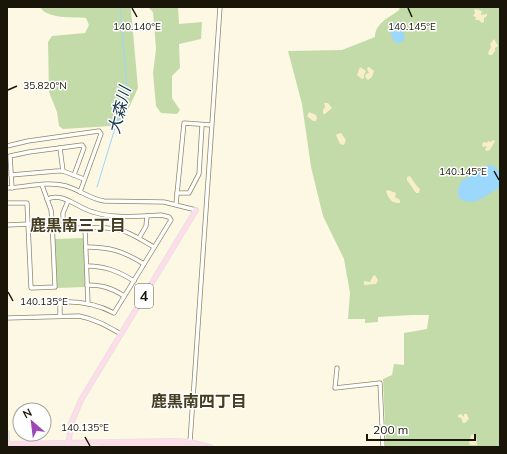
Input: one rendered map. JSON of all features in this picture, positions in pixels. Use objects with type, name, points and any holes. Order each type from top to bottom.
[{"type":"main road","name":"4","points":[[68,445],[71,424],[76,409],[86,390],[196,210]]},
{"type":"main road","points":[[7,434],[7,445],[68,445],[174,441],[210,447]]},
{"type":"main road","points":[[103,447],[190,444]]},
{"type":"street","points":[[190,444],[220,7]]},
{"type":"street","points":[[176,204],[184,123],[211,125]]},
{"type":"street","points":[[177,193],[189,193],[199,174],[202,124]]},
{"type":"street","points":[[7,146],[28,141],[99,131],[101,134],[80,192]]},
{"type":"street","points":[[12,188],[10,156],[29,152],[82,145],[84,148],[74,175]]},
{"type":"street","points":[[60,148],[63,171]]},
{"type":"street","points":[[11,176],[49,171],[63,171],[84,179]]},
{"type":"street","points":[[7,203],[27,203],[31,288],[55,287],[51,210],[42,184]]},
{"type":"street","points":[[7,188],[42,184],[59,184],[95,199],[110,202],[154,202],[176,204],[196,210]]},
{"type":"street","points":[[47,199],[57,196],[93,212],[106,215],[161,215],[169,216],[170,220],[114,313],[101,307],[88,304],[60,302],[60,316]]},
{"type":"street","points":[[68,201],[63,213],[63,229],[113,229],[126,232],[154,247]]},
{"type":"street","points":[[139,238],[146,226],[147,216]]},
{"type":"street","points":[[7,225],[52,223]]},
{"type":"street","points":[[85,228],[88,304]]},
{"type":"street","points":[[86,247],[101,247],[117,250],[144,264]]},
{"type":"street","points":[[87,266],[100,266],[112,269],[134,281]]},
{"type":"street","points":[[88,286],[98,285],[107,287],[124,296]]},
{"type":"street","points":[[7,318],[79,316],[103,323],[121,334]]},
{"type":"street","points":[[337,368],[334,388],[380,383],[383,447]]},
{"type":"green space","points":[[40,7],[130,7],[138,88],[122,120],[111,126],[63,129],[59,126],[57,112],[49,92],[48,42],[52,36],[85,33],[89,25],[86,18],[48,14]]},
{"type":"green space","points":[[148,7],[178,7],[179,24],[202,22],[201,39],[179,44],[180,68],[172,76],[172,98],[180,110],[177,114],[161,113],[156,106],[153,73],[156,49],[153,12]]},
{"type":"green space","points":[[400,7],[500,7],[500,447],[386,447],[383,379],[392,375],[394,364],[404,365],[404,333],[427,329],[429,315],[378,317],[378,322],[365,323],[365,319],[348,319],[350,293],[344,259],[323,216],[311,167],[302,104],[288,51],[342,50],[375,37],[377,28],[380,24],[399,10]]},
{"type":"green space","points":[[84,238],[85,287],[57,288],[55,239]]},
{"type":"sand","points":[[476,9],[482,11],[481,15],[487,14],[484,18],[484,22],[482,23],[479,20],[475,20],[476,17],[473,16],[475,13],[474,10]]},
{"type":"sand","points":[[494,39],[498,46],[495,48],[492,55],[489,55],[488,53],[491,47],[490,44]]},
{"type":"sand","points":[[360,67],[366,71],[364,78],[362,79],[357,75]]},
{"type":"sand","points":[[368,67],[374,71],[372,77],[368,80],[365,77],[366,74],[369,73],[367,69]]},
{"type":"sand","points":[[324,103],[328,103],[332,108],[323,114],[325,107]]},
{"type":"sand","points":[[309,112],[316,115],[316,121],[313,121],[307,116]]},
{"type":"sand","points":[[341,133],[346,140],[344,145],[340,144],[336,135]]},
{"type":"sand","points":[[493,140],[495,141],[490,150],[486,151],[485,149],[487,146],[483,147],[482,144]]},
{"type":"sand","points":[[410,176],[420,189],[419,193],[416,193],[407,180],[407,177]]},
{"type":"sand","points":[[388,190],[396,193],[395,197],[400,200],[400,203],[395,203],[391,200],[386,191]]},
{"type":"sand","points":[[375,275],[378,280],[376,284],[364,285],[364,281],[370,282]]},
{"type":"sand","points":[[461,414],[464,417],[464,414],[467,414],[469,419],[465,423],[463,423],[461,418],[458,417],[458,415]]},
{"type":"sand","points":[[471,435],[476,435],[477,445],[471,445],[469,444]]},
{"type":"water","points":[[399,21],[402,24],[405,38],[398,44],[393,40],[390,30],[396,22]]},
{"type":"water","points":[[493,165],[500,172],[500,188],[473,202],[461,200],[458,193],[461,181],[471,176],[480,168]]},
{"type":"waterway","name":"大森川","points":[[97,187],[127,89],[120,7]]},
{"type":"district","name":"鹿黒南三丁目","points":[[78,225]]},
{"type":"district","name":"鹿黒南四丁目","points":[[199,401]]}]
